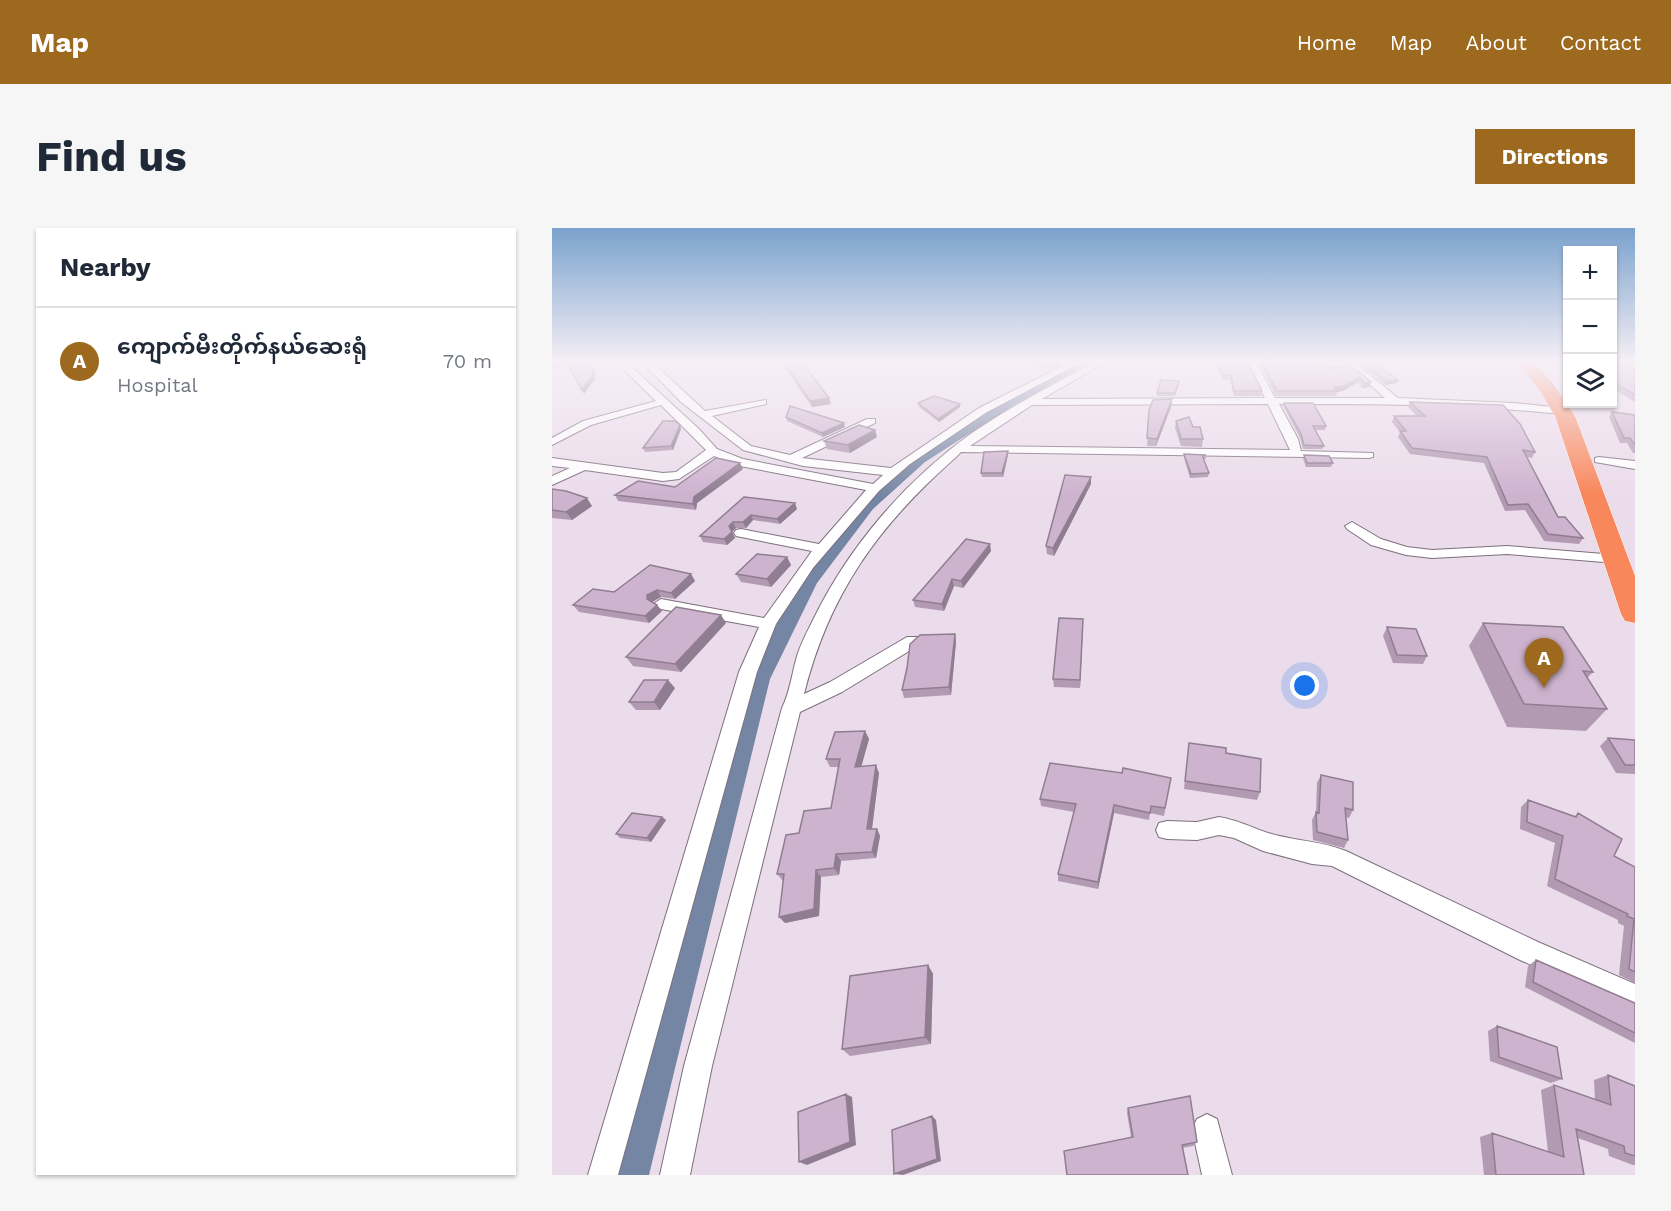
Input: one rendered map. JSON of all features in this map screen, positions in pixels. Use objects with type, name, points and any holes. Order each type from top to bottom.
[{"type":"highway","points":[[1570,408],[1616,560],[1635,614]]},
{"type":"highway","points":[[1571,408],[1599,460],[1630,538]]},
{"type":"street","points":[[552,442],[586,423],[647,406]]},
{"type":"street","points":[[667,406],[697,431],[713,452],[740,462],[875,488]]},
{"type":"street","points":[[695,406],[715,425],[747,448],[842,468],[894,472]]},
{"type":"street","points":[[704,414],[742,406]]},
{"type":"street","points":[[603,1175],[748,672],[768,624],[808,565],[875,488],[950,430],[1007,406]]},
{"type":"street","points":[[675,1175],[698,1066],[806,654],[829,603],[864,546],[906,497],[959,449],[1015,406]]},
{"type":"street","points":[[1275,406],[1296,450],[1288,454]]},
{"type":"street","points":[[1542,406],[1563,407]]},
{"type":"street","points":[[791,459],[871,421]]},
{"type":"street","points":[[697,431],[715,425]]},
{"type":"street","points":[[959,449],[1369,455]]},
{"type":"street","points":[[552,462],[663,477],[679,475],[713,452]]},
{"type":"street","points":[[1599,460],[1635,465]]},
{"type":"street","points":[[552,481],[584,466]]},
{"type":"street","points":[[1352,526],[1376,542],[1406,551],[1432,554],[1507,550],[1616,560]]},
{"type":"street","points":[[741,533],[822,549]]},
{"type":"street","points":[[660,604],[768,624]]},
{"type":"street","points":[[791,708],[836,687],[913,641]]},
{"type":"street","points":[[1167,830],[1197,831],[1219,826],[1302,852],[1332,856],[1529,951],[1635,997]]},
{"type":"street","points":[[1207,1129],[1217,1175]]},
{"type":"building","points":[[791,406],[844,423],[822,433],[786,417]]},
{"type":"building","points":[[922,406],[957,406],[938,419]]},
{"type":"building","points":[[1151,406],[1169,406],[1157,439],[1147,438]]},
{"type":"building","points":[[1286,406],[1315,406],[1326,426],[1313,426],[1324,446],[1304,445],[1301,434]]},
{"type":"building","points":[[1414,406],[1504,406],[1520,424],[1535,452],[1523,450],[1558,517],[1565,517],[1583,538],[1548,534],[1528,504],[1508,505],[1487,457],[1412,448],[1400,431],[1406,431],[1394,416],[1425,416]]},
{"type":"building","points":[[1612,412],[1635,415],[1635,445],[1630,438],[1624,438]]},
{"type":"building","points":[[1189,417],[1193,427],[1200,427],[1203,439],[1181,439],[1176,421]]},
{"type":"building","points":[[663,421],[675,421],[680,425],[671,446],[643,448]]},
{"type":"building","points":[[859,425],[875,430],[848,445],[824,441]]},
{"type":"building","points":[[1008,451],[1002,473],[981,473],[984,452]]},
{"type":"building","points":[[1184,454],[1206,455],[1202,455],[1209,473],[1191,474]]},
{"type":"building","points":[[1304,455],[1329,456],[1333,463],[1307,463]]},
{"type":"building","points":[[716,458],[740,463],[694,497],[693,504],[615,495],[638,481],[675,487]]},
{"type":"building","points":[[1065,475],[1091,477],[1053,548],[1046,546]]},
{"type":"building","points":[[552,489],[587,498],[566,512],[552,510]]},
{"type":"building","points":[[744,497],[795,503],[777,519],[751,515],[743,522],[733,522],[729,526],[732,532],[724,539],[700,536]]},
{"type":"building","points":[[966,539],[990,544],[961,581],[952,579],[942,604],[913,600]]},
{"type":"building","points":[[757,554],[787,557],[767,579],[736,574]]},
{"type":"building","points":[[650,565],[691,574],[671,593],[657,590],[647,595],[647,599],[657,605],[645,616],[573,605],[593,589],[614,592]]},
{"type":"building","points":[[676,607],[721,615],[675,664],[626,657]]},
{"type":"building","points":[[1059,618],[1083,619],[1080,680],[1053,679]]},
{"type":"building","points":[[1483,623],[1563,627],[1593,672],[1583,671],[1607,709],[1524,704]]},
{"type":"building","points":[[1387,627],[1416,629],[1427,656],[1397,655]]},
{"type":"building","points":[[955,634],[949,687],[902,690],[910,644],[920,635]]},
{"type":"building","points":[[644,680],[668,680],[654,702],[629,702]]},
{"type":"building","points":[[865,731],[855,767],[876,765],[867,829],[877,829],[872,852],[836,854],[834,868],[816,870],[814,909],[779,917],[784,874],[777,874],[786,835],[799,833],[804,811],[831,808],[840,759],[826,759],[835,732]]},
{"type":"building","points":[[1608,738],[1635,740],[1635,765],[1625,765]]},
{"type":"building","points":[[1189,743],[1226,748],[1226,753],[1261,759],[1260,792],[1185,781]]},
{"type":"building","points":[[1050,763],[1122,773],[1123,768],[1171,778],[1165,808],[1151,806],[1150,813],[1114,805],[1098,882],[1058,874],[1076,804],[1040,799]]},
{"type":"building","points":[[1321,775],[1353,782],[1353,810],[1345,808],[1348,840],[1317,832],[1316,812],[1319,813]]},
{"type":"building","points":[[1528,800],[1576,817],[1578,813],[1622,839],[1614,856],[1635,867],[1635,972],[1629,969],[1634,919],[1555,879],[1563,836],[1527,822]]},
{"type":"building","points":[[632,813],[662,817],[647,838],[616,834]]},
{"type":"building","points":[[1536,960],[1635,1003],[1635,1033],[1533,982]]},
{"type":"building","points":[[928,965],[925,1037],[842,1049],[850,976]]},
{"type":"building","points":[[1497,1026],[1557,1047],[1562,1079],[1499,1057]]},
{"type":"building","points":[[1608,1075],[1635,1086],[1635,1156],[1625,1153],[1624,1146],[1576,1129],[1584,1175],[1496,1175],[1492,1133],[1564,1157],[1554,1085],[1611,1105]]},
{"type":"building","points":[[846,1094],[850,1142],[799,1162],[798,1112]]},
{"type":"building","points":[[1190,1096],[1197,1142],[1182,1145],[1188,1175],[1067,1175],[1064,1151],[1133,1137],[1128,1108]]},
{"type":"building","points":[[932,1116],[937,1159],[894,1174],[892,1130]]},
{"type":"waterway","points":[[630,1175],[759,679],[808,582],[867,506],[920,459],[1003,406]]},
{"type":"place","name":"ကျောက်မီးတိုက်နယ်ဆေးရုံ","points":[[1544,688]]}]
